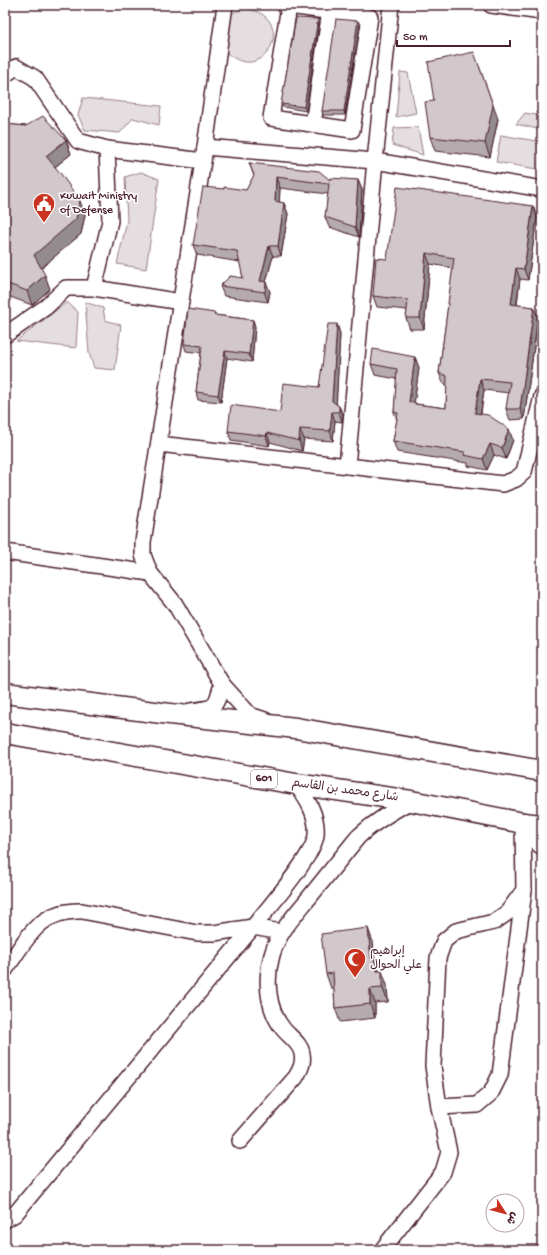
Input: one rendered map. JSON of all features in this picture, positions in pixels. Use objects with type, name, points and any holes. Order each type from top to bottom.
[{"type":"main road","points":[[5,693],[170,714],[279,725],[542,771]]},
{"type":"main road","name":"شارع محمد بن القاسم","points":[[5,733],[296,784],[411,801],[523,823],[542,825]]},
{"type":"main road","points":[[523,823],[531,834],[542,844]]},
{"type":"lane","points":[[225,5],[204,154],[143,542],[143,555],[150,573],[175,604],[222,684],[250,715],[279,725]]},
{"type":"lane","points":[[286,5],[370,17],[352,130],[271,118],[286,5]]},
{"type":"lane","points":[[347,466],[391,5]]},
{"type":"lane","points":[[491,5],[542,12]]},
{"type":"lane","points":[[314,124],[330,11]]},
{"type":"lane","points":[[5,75],[16,67],[35,78],[78,141],[107,149],[375,161],[542,189]]},
{"type":"lane","points":[[94,288],[110,221],[107,149]]},
{"type":"lane","points":[[5,336],[46,307],[66,288],[94,288],[181,302]]},
{"type":"lane","points":[[159,444],[503,484],[516,479],[524,472],[542,396]]},
{"type":"lane","points":[[5,552],[150,573]]},
{"type":"lane","points":[[170,714],[209,709],[217,702],[222,684]]},
{"type":"lane","points":[[5,1220],[15,1214],[253,926],[309,854],[316,835],[313,811],[306,797],[296,784]]},
{"type":"lane","points":[[240,1141],[296,1077],[302,1067],[303,1054],[301,1049],[283,1029],[270,1000],[268,977],[269,969],[272,954],[281,932],[358,837],[385,815],[411,801]]},
{"type":"lane","points":[[440,1107],[477,1106],[491,1093],[500,1075],[524,890],[523,823]]},
{"type":"lane","points":[[382,1250],[442,1172],[449,1152],[433,1066],[438,958],[444,940],[456,931],[494,922],[507,913],[524,890]]},
{"type":"lane","points":[[5,970],[36,926],[63,912],[82,911],[197,933],[214,933],[253,926],[281,932]]},
{"type":"shaded area","points":[[247,9],[263,15],[271,24],[273,36],[271,47],[263,56],[253,62],[240,61],[226,52],[231,14],[239,10]]},
{"type":"shaded area","points":[[400,72],[408,73],[416,113],[396,117]]},
{"type":"shaded area","points":[[83,98],[161,106],[159,125],[133,118],[120,133],[85,130],[78,115]]},
{"type":"shaded area","points":[[525,113],[542,116],[542,130],[516,124]]},
{"type":"shaded area","points":[[418,127],[423,155],[392,145],[394,128]]},
{"type":"shaded area","points":[[501,135],[542,142],[542,170],[496,162]]},
{"type":"shaded area","points":[[141,172],[159,179],[146,269],[117,264],[127,221],[125,177]]},
{"type":"shaded area","points":[[67,302],[78,312],[76,348],[16,341]]},
{"type":"shaded area","points":[[85,302],[103,308],[105,320],[121,325],[115,370],[94,368],[89,353]]},
{"type":"building","points":[[296,18],[318,19],[304,107],[281,104]]},
{"type":"building","points":[[336,19],[358,21],[344,111],[322,111]]},
{"type":"building","points":[[474,52],[493,105],[485,143],[430,137],[425,102],[434,101],[428,62]]},
{"type":"building","name":"Kuwait Ministry of Defense","points":[[43,116],[66,140],[46,156],[80,201],[76,219],[34,255],[45,275],[27,291],[5,283],[5,124],[26,126]]},
{"type":"building","points":[[249,163],[319,171],[330,180],[330,178],[358,180],[355,227],[325,217],[329,184],[276,177],[275,201],[284,203],[278,246],[269,246],[260,281],[266,282],[265,292],[220,286],[230,276],[243,278],[237,251],[193,245],[203,187],[224,189],[224,187],[246,190],[254,175]]},
{"type":"building","points":[[397,187],[533,206],[524,269],[516,268],[511,304],[534,307],[520,409],[506,409],[510,382],[480,379],[475,413],[488,415],[509,429],[502,448],[490,444],[483,459],[464,455],[465,452],[393,441],[398,413],[394,412],[397,369],[371,364],[373,349],[415,357],[409,402],[446,408],[447,376],[439,373],[454,258],[426,253],[420,318],[406,318],[408,300],[373,296],[376,258],[387,259]]},
{"type":"building","points":[[188,309],[215,313],[214,315],[253,320],[249,354],[225,351],[218,395],[196,392],[202,346],[184,344]]},
{"type":"building","points":[[328,324],[337,324],[332,401],[339,406],[339,412],[332,412],[330,431],[300,429],[299,441],[267,433],[266,436],[228,431],[231,405],[280,412],[283,383],[319,387]]},
{"type":"building","points":[[542,462],[542,501],[539,501],[541,467]]},
{"type":"building","name":"إبراهيم علي الحوال","points":[[368,928],[371,959],[374,959],[377,971],[382,971],[382,988],[370,989],[370,1004],[335,1008],[333,973],[326,974],[321,934]]},
{"type":"place","name":"Kuwait Ministry of Defense","points":[[44,224]]},
{"type":"place","name":"إبراهيم علي الحوال","points":[[355,978]]}]
